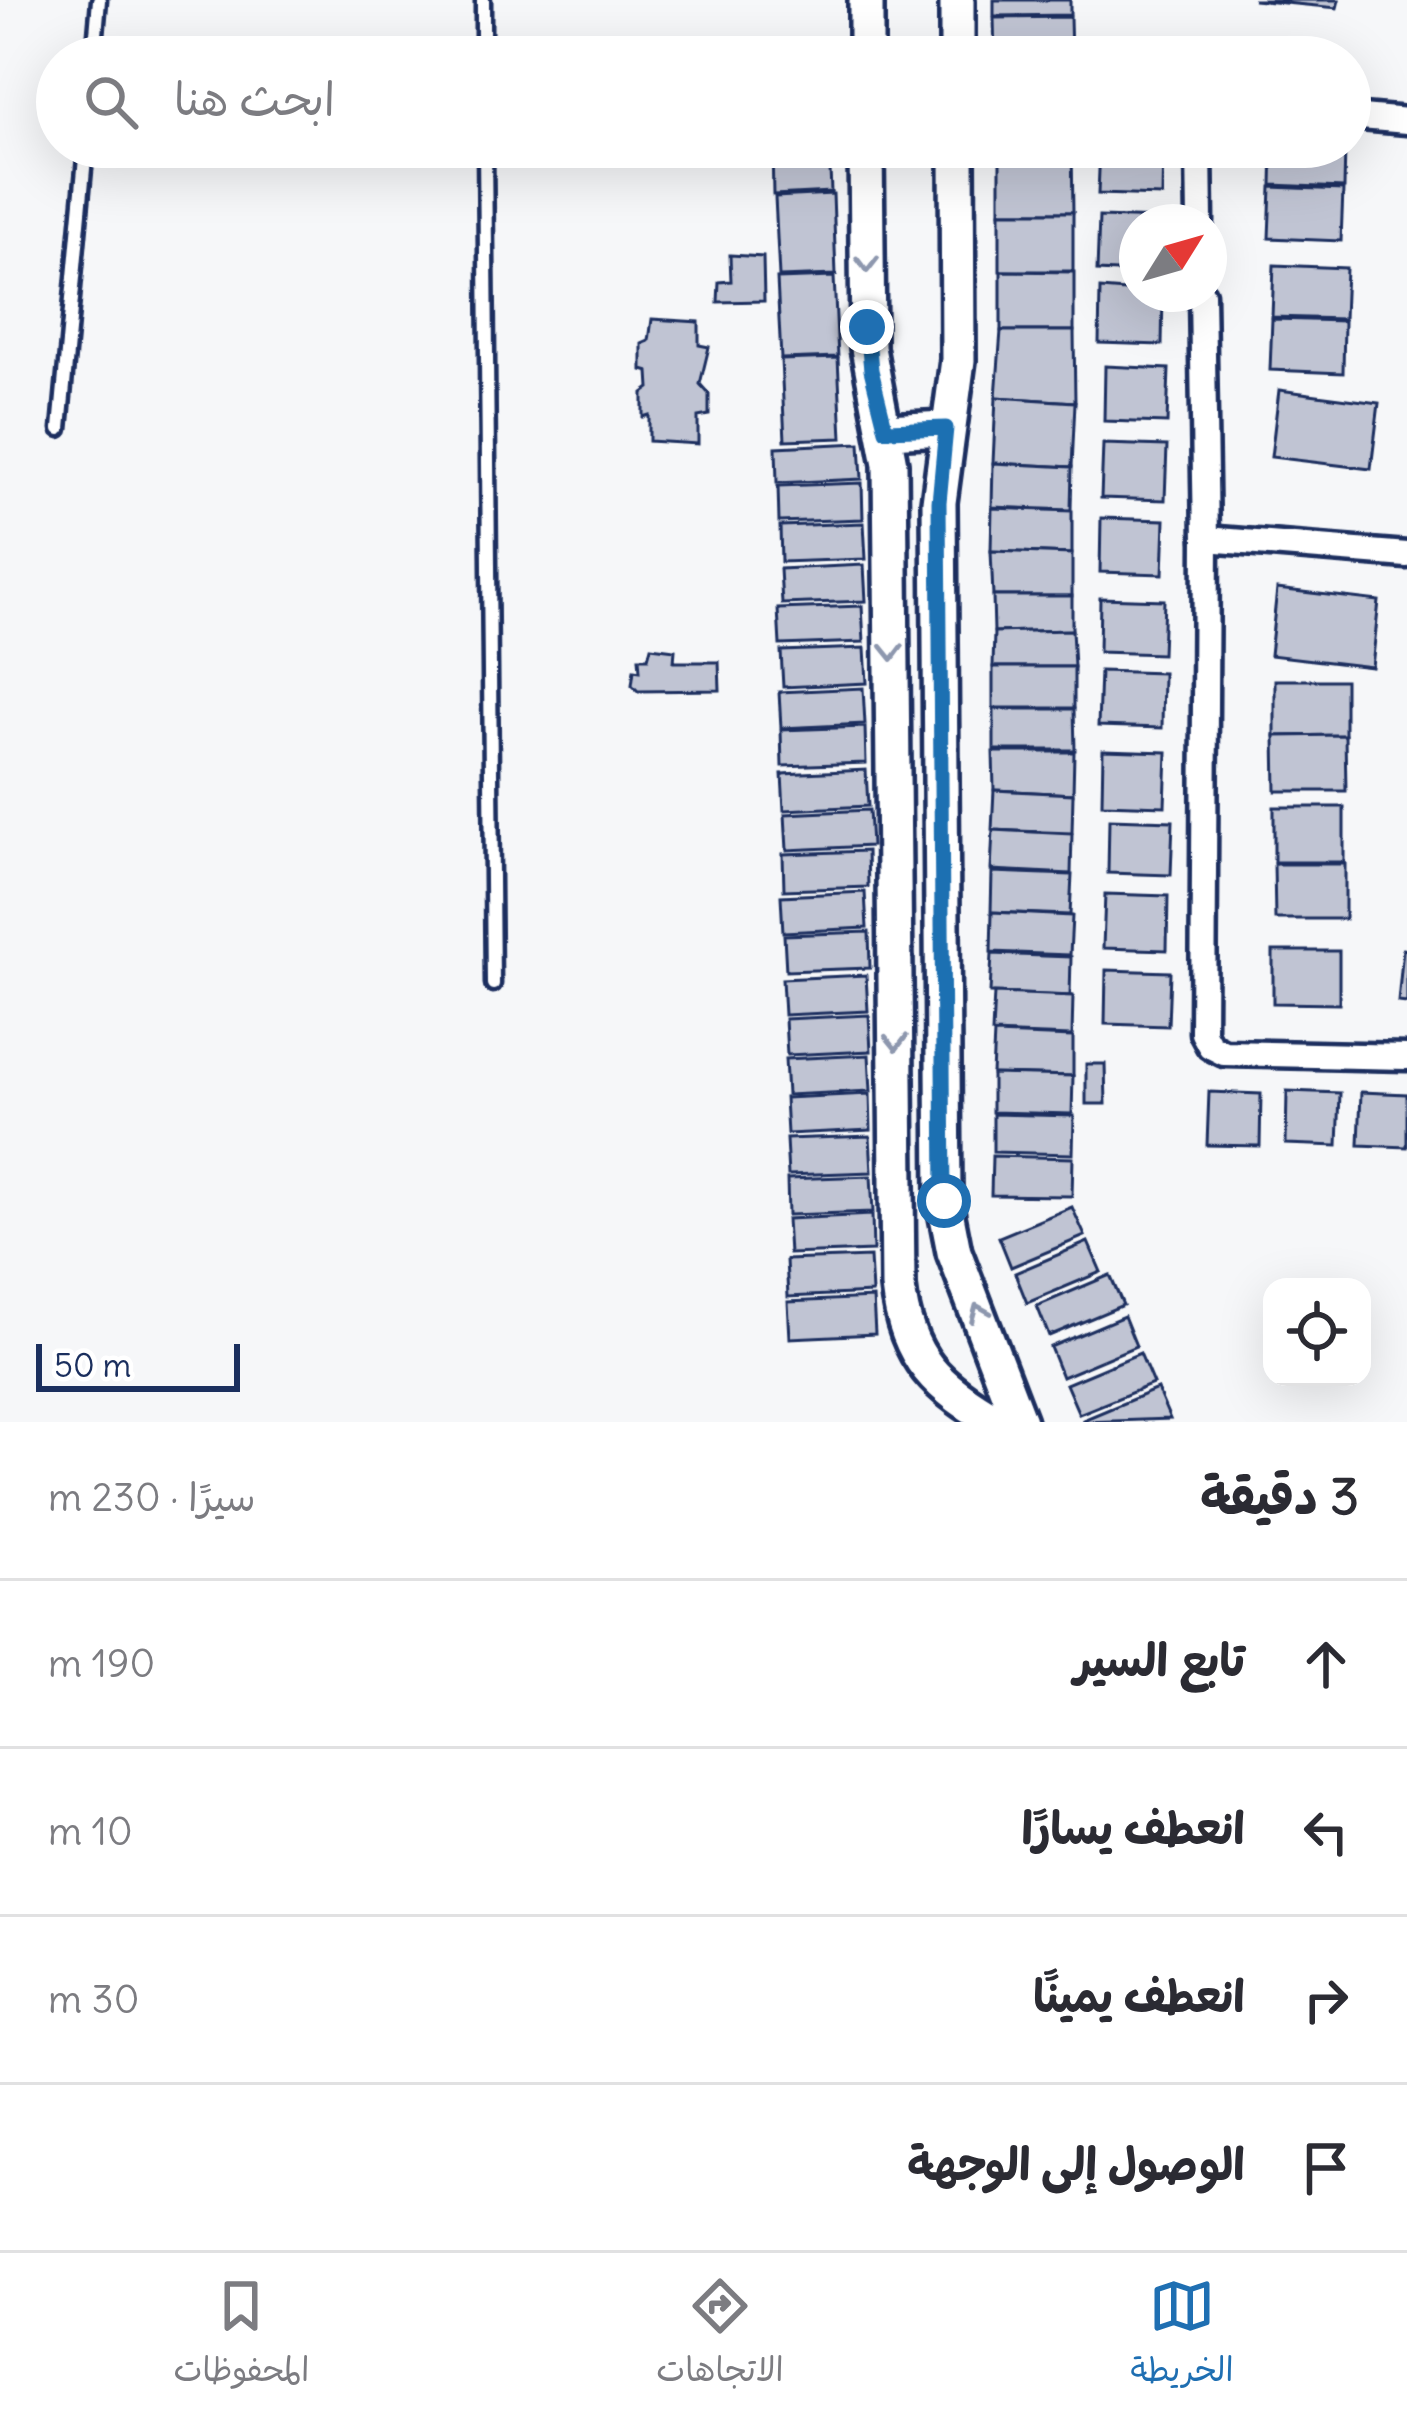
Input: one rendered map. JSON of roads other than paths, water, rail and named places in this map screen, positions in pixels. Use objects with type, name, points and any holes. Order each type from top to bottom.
[{"type":"street","points":[[866,0],[866,36]]},
{"type":"street","points":[[957,0],[957,36]]},
{"type":"street","points":[[1371,118],[1407,121]]},
{"type":"street","points":[[866,168],[868,348],[890,464],[901,1309],[916,1351],[942,1385],[998,1422]]},
{"type":"street","points":[[957,168],[958,359],[939,502],[947,1222],[1019,1422]]},
{"type":"street","points":[[1199,168],[1200,204]]},
{"type":"street","points":[[1202,312],[1206,1040],[1224,1053],[1407,1057]]},
{"type":"street","points":[[886,430],[946,428]]},
{"type":"street","points":[[1206,538],[1407,555]]},
{"type":"street","points":[[898,1225],[947,1222]]},
{"type":"lane","points":[[96,36],[99,0]]},
{"type":"lane","points":[[483,0],[484,36]]},
{"type":"lane","points":[[60,429],[84,168]]},
{"type":"lane","points":[[485,168],[493,984]]}]
